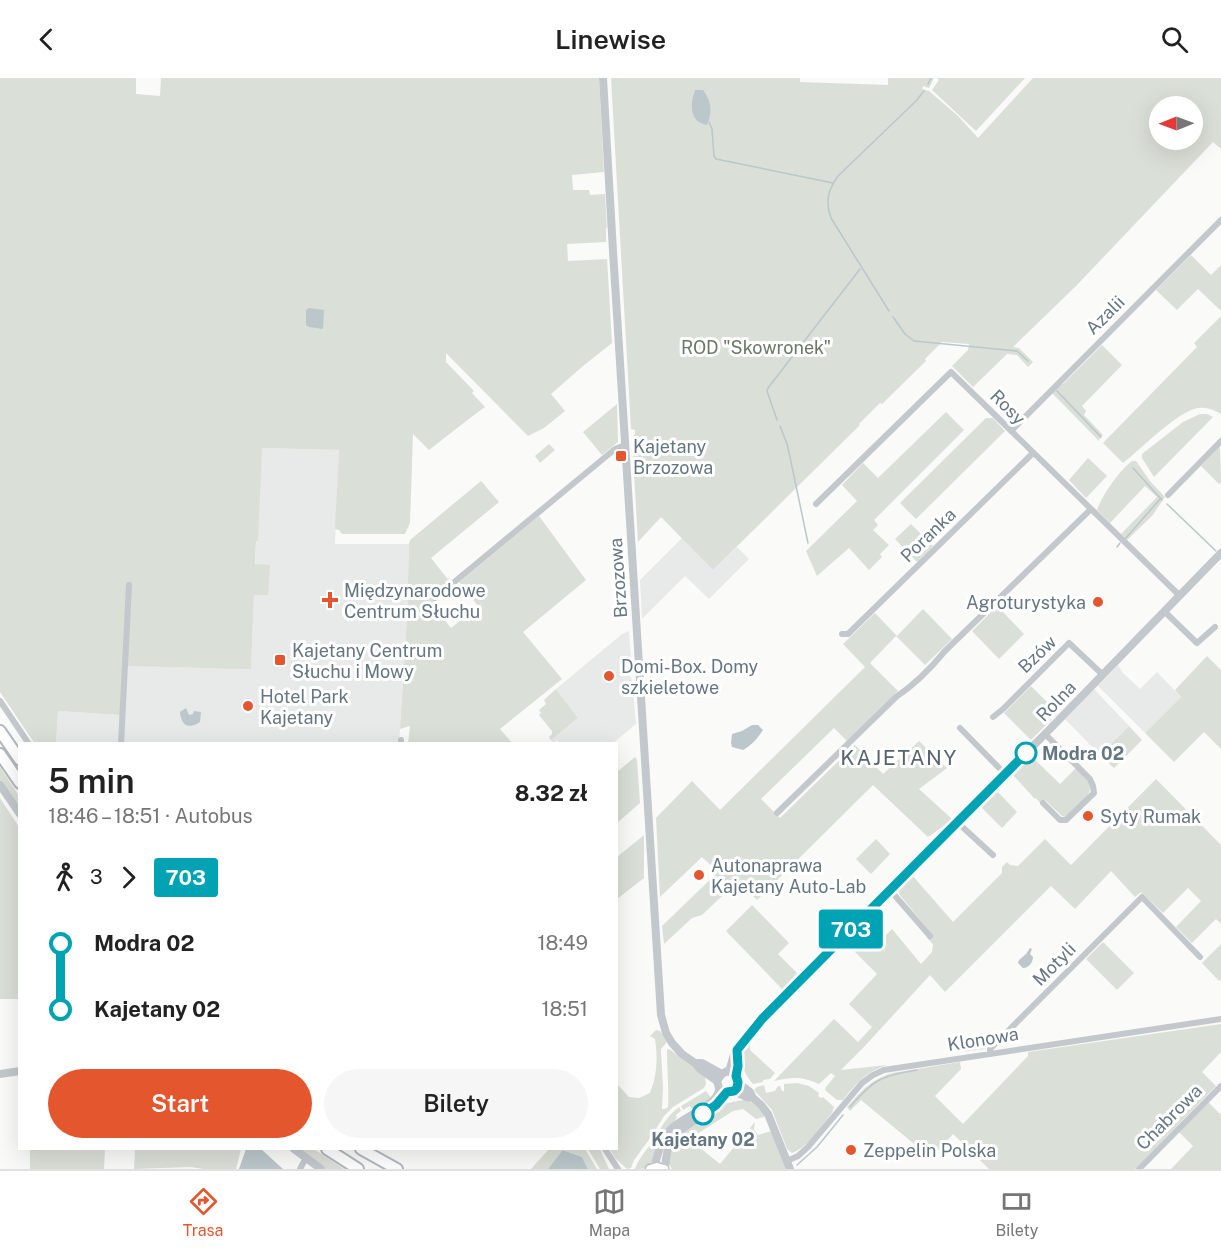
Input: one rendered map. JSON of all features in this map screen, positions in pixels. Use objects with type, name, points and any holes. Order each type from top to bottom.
[{"type":"highway","points":[[0,731],[18,757]]},
{"type":"highway","points":[[0,754],[18,780]]},
{"type":"highway","points":[[329,1150],[358,1169]]},
{"type":"highway","points":[[363,1150],[397,1169]]},
{"type":"main road","points":[[652,1168],[665,1169]]},
{"type":"street","name":"Brzozowa","points":[[603,78],[661,1015],[666,1033],[682,1054],[700,1069],[728,1082],[747,1097],[753,1098],[765,1109],[771,1118],[788,1165]]},
{"type":"street","name":"Azalii","points":[[1011,431],[1221,220]]},
{"type":"street","name":"Rosy","points":[[816,504],[951,372],[1179,595]]},
{"type":"street","points":[[1168,495],[1221,441]]},
{"type":"street","points":[[435,598],[615,449],[626,445]]},
{"type":"street","name":"Poranka","points":[[842,634],[848,634],[1033,453]]},
{"type":"street","points":[[777,813],[1091,509]]},
{"type":"street","name":"Rolna","points":[[728,1082],[738,1066],[737,1050],[762,1019],[1220,555]]},
{"type":"street","points":[[121,742],[129,585]]},
{"type":"street","points":[[1164,611],[1197,643],[1215,627]]},
{"type":"street","name":"Bzów","points":[[993,717],[1003,710],[1069,642],[1102,674]]},
{"type":"street","points":[[0,701],[28,742]]},
{"type":"street","points":[[960,728],[1005,774]]},
{"type":"street","points":[[1043,803],[1060,820],[1066,820],[1094,793],[1090,779],[1045,734]]},
{"type":"street","points":[[0,785],[18,811]]},
{"type":"street","points":[[957,822],[993,855]]},
{"type":"street","points":[[890,890],[930,936]]},
{"type":"street","name":"Motyli","points":[[990,1053],[990,1049],[1142,897],[1200,957]]},
{"type":"street","name":"Klonowa","points":[[788,1165],[804,1151],[865,1080],[891,1068],[1221,1019]]},
{"type":"street","points":[[0,1074],[18,1071]]},
{"type":"street","points":[[652,1168],[663,1140],[670,1130],[714,1100],[728,1082]]},
{"type":"street","points":[[665,1169],[667,1149],[674,1135],[713,1108],[728,1082]]},
{"type":"street","name":"Chabrowa","points":[[1139,1169],[1221,1086]]},
{"type":"street","points":[[295,1150],[321,1169]]},
{"type":"street","points":[[606,1150],[619,1168]]},
{"type":"street","points":[[300,1169],[306,1158]]},
{"type":"shaded area","points":[[695,90],[703,90],[708,98],[710,115],[707,125],[697,120],[692,112]]},
{"type":"shaded area","points":[[309,308],[324,310],[323,329],[306,325],[306,310]]},
{"type":"shaded area","name":"Międzynarodowe Centrum Słuchu","points":[[260,448],[339,450],[335,544],[409,544],[399,742],[122,742],[126,666],[251,668]]},
{"type":"shaded area","points":[[682,538],[713,570],[737,547],[749,559],[709,599],[685,576],[642,619],[640,580]]},
{"type":"shaded area","points":[[629,631],[632,669],[629,670],[629,675],[632,680],[636,724],[614,742],[558,742],[557,740],[552,742],[551,740],[578,718],[556,689],[622,634]]},
{"type":"shaded area","points":[[1118,665],[1140,689],[1157,672],[1181,697],[1145,733],[1098,686]]},
{"type":"shaded area","points":[[1094,689],[1129,726],[1100,755],[1065,719]]},
{"type":"shaded area","points":[[186,708],[189,715],[194,711],[201,712],[200,722],[192,726],[184,723],[180,712]]},
{"type":"shaded area","points":[[58,711],[121,715],[119,742],[56,742]]},
{"type":"shaded area","points":[[752,725],[758,725],[763,730],[754,742],[743,750],[732,747],[732,734]]},
{"type":"shaded area","points":[[1030,948],[1032,949],[1030,954],[1033,957],[1032,961],[1029,966],[1023,968],[1018,963],[1019,960]]},
{"type":"shaded area","points":[[246,1150],[262,1150],[283,1169],[239,1169]]},
{"type":"shaded area","points":[[563,1150],[582,1157],[588,1169],[548,1169]]},
{"type":"green space","points":[[0,78],[136,78],[136,94],[160,96],[161,78],[599,78],[604,172],[572,175],[573,190],[589,190],[590,195],[605,194],[606,242],[567,244],[568,261],[607,259],[612,343],[551,394],[565,411],[544,428],[528,436],[446,353],[446,362],[474,391],[472,393],[485,407],[429,450],[413,434],[410,523],[405,534],[342,534],[335,529],[339,450],[262,448],[255,564],[270,565],[268,595],[254,595],[251,669],[123,666],[121,715],[58,711],[56,742],[34,742],[0,692]]},
{"type":"green space","name":"ROD \"Skowronek\"","points":[[611,78],[800,78],[800,82],[888,85],[888,78],[934,78],[929,88],[923,86],[922,89],[929,91],[958,116],[978,138],[1033,78],[1221,78],[1221,149],[1213,142],[1076,286],[1013,347],[1019,348],[1033,362],[1028,367],[1017,355],[1007,354],[973,387],[952,366],[968,350],[969,344],[942,342],[925,359],[926,361],[882,404],[880,403],[713,570],[661,517],[638,542],[632,437],[635,430],[631,429]]},
{"type":"green space","points":[[937,78],[1025,78],[976,131],[932,90],[939,80]]},
{"type":"green space","points":[[1191,255],[1211,275],[1221,265],[1221,311],[1198,289],[1177,310],[1156,290]]},
{"type":"green space","points":[[1221,316],[1221,414],[1211,409],[1201,408],[1186,413],[1167,425],[1123,463],[1103,443],[1197,347],[1194,343]]},
{"type":"green space","points":[[1102,345],[1122,365],[1082,406],[1086,411],[1084,415],[1103,435],[1098,441],[1052,393]]},
{"type":"green space","points":[[617,404],[618,442],[602,455],[583,432]]},
{"type":"green space","points":[[946,412],[964,430],[874,520],[878,525],[873,530],[889,545],[880,554],[882,557],[869,570],[849,548],[817,576],[806,551],[857,501],[842,485],[863,463],[878,478]]},
{"type":"green space","points":[[1200,414],[1213,417],[1154,477],[1142,458],[1142,454],[1183,422]]},
{"type":"green space","points":[[986,418],[993,418],[1005,431],[916,519],[900,503]]},
{"type":"green space","points":[[549,444],[555,450],[540,463],[535,456]]},
{"type":"green space","points":[[1220,446],[1221,482],[1219,484],[1201,466]]},
{"type":"green space","points":[[1088,458],[1107,476],[1086,498],[1069,480]]},
{"type":"green space","points":[[1132,461],[1136,461],[1165,497],[1152,516],[1127,540],[1121,534],[1157,497],[1145,486],[1110,523],[1097,510],[1112,483]]},
{"type":"green space","points":[[481,481],[499,502],[431,558],[450,582],[432,598],[438,603],[434,607],[451,628],[478,606],[459,582],[539,516],[586,580],[523,632],[562,679],[500,729],[511,742],[408,742],[410,726],[400,729],[410,540]]},
{"type":"green space","points":[[911,524],[933,546],[917,562],[895,539]]},
{"type":"green space","points":[[997,606],[1024,634],[999,659],[972,631]]},
{"type":"green space","points":[[923,609],[952,639],[925,665],[896,636],[870,663],[898,691],[847,741],[834,728],[761,799],[780,818],[855,745],[883,774],[919,741],[947,768],[919,789],[951,818],[955,818],[928,837],[873,785],[757,900],[738,881],[702,915],[692,918],[664,944],[662,926],[718,872],[702,857],[660,897],[656,818],[692,781],[720,810],[865,667],[843,644],[875,613],[897,636]]},
{"type":"green space","points":[[1207,656],[1221,670],[1221,749],[1204,732],[1174,762],[1145,733],[1181,697],[1175,690]]},
{"type":"green space","points":[[1031,686],[1058,713],[1031,740],[1004,713]]},
{"type":"green space","points":[[556,689],[578,718],[551,740],[549,737],[552,731],[539,715],[541,713],[539,710],[546,704],[544,700]]},
{"type":"green space","points":[[1129,726],[1142,740],[1114,768],[1100,755]]},
{"type":"green space","points":[[1030,755],[1060,784],[1076,768],[1088,780],[1090,787],[1087,796],[1066,817],[1045,800],[1041,804],[1012,774]]},
{"type":"green space","points":[[635,757],[640,803],[618,822],[618,771]]},
{"type":"green space","points":[[0,767],[18,794],[18,807],[0,780]]},
{"type":"green space","points":[[1156,779],[1221,845],[1221,924],[1216,919],[1192,943],[1176,927],[1201,901],[1188,888],[1163,913],[1141,892],[1135,897],[1111,871],[1075,909],[1051,886],[945,992],[930,975],[841,1070],[887,1065],[862,1078],[843,1100],[837,1100],[825,1090],[835,1076],[831,1073],[819,1084],[797,1078],[774,1081],[834,1019],[858,1042],[872,1027],[849,1004],[877,974],[845,942],[861,925],[879,942],[892,929],[921,964],[932,952],[933,944],[927,938],[932,934],[899,894],[899,888],[912,875],[953,922],[1002,873],[1002,867],[1007,862],[1018,866],[1045,839],[1071,865]]},
{"type":"green space","points":[[996,790],[1017,812],[1002,828],[980,806]]},
{"type":"green space","points":[[0,798],[18,825],[18,999],[0,999]]},
{"type":"green space","points":[[644,835],[644,878],[618,898],[618,856]]},
{"type":"green space","points":[[876,839],[890,854],[871,874],[856,859]]},
{"type":"green space","points":[[752,905],[789,943],[778,954],[797,973],[783,990],[726,931]]},
{"type":"green space","points":[[1103,942],[1134,973],[1117,990],[1086,959]]},
{"type":"green space","points":[[1221,944],[1221,979],[1219,981],[1202,963]]},
{"type":"green space","points":[[1221,1024],[1221,1052],[1202,1072],[1216,1086],[1135,1169],[989,1169],[953,1134],[931,1158],[861,1100],[850,1111],[847,1107],[867,1086],[892,1073],[960,1062],[961,1069],[935,1096],[963,1124],[1028,1056],[1028,1052]]},
{"type":"green space","points":[[656,1030],[660,1031],[667,1042],[661,1049],[662,1109],[668,1107],[667,1050],[669,1049],[698,1069],[705,1077],[706,1084],[704,1088],[673,1107],[664,1116],[631,1168],[627,1169],[615,1158],[611,1150],[618,1150],[618,1085],[629,1097],[639,1098],[650,1093],[657,1060],[655,1039],[650,1036]]},
{"type":"green space","points":[[981,1033],[991,1043],[985,1049],[963,1052]]},
{"type":"green space","points":[[753,1036],[750,1050],[775,1073],[770,1079],[753,1084],[742,1065],[742,1054]]},
{"type":"green space","points":[[797,1083],[809,1086],[819,1093],[818,1096],[823,1097],[834,1107],[832,1113],[809,1141],[792,1153],[787,1149],[772,1110],[754,1090],[764,1085],[766,1093],[775,1091],[778,1086],[784,1091],[784,1084]]},
{"type":"green space","points":[[706,1091],[711,1098],[706,1103],[683,1110],[681,1106]]},
{"type":"green space","points":[[744,1098],[758,1107],[764,1117],[756,1119],[743,1109],[733,1111],[689,1139],[720,1164],[755,1122],[754,1129],[758,1135],[772,1131],[786,1169],[672,1169],[669,1152],[677,1137],[682,1140],[684,1137],[679,1133],[697,1123],[699,1126],[713,1117],[722,1104]]},
{"type":"green space","points":[[1208,1102],[1221,1115],[1221,1169],[1171,1169],[1193,1146],[1179,1132]]},
{"type":"green space","points":[[679,1107],[681,1111],[676,1115],[677,1117],[653,1160],[645,1168],[635,1169],[666,1120]]},
{"type":"green space","points":[[30,1150],[105,1150],[104,1169],[30,1169]]},
{"type":"green space","points":[[135,1150],[241,1150],[236,1169],[190,1167],[134,1169]]},
{"type":"green space","points":[[301,1150],[316,1150],[344,1169],[326,1169]]},
{"type":"green space","points":[[548,1150],[564,1150],[548,1169],[531,1169]]},
{"type":"green space","points":[[564,1150],[586,1150],[597,1169],[588,1169],[582,1157]]},
{"type":"green space","points":[[589,1150],[600,1150],[609,1169],[600,1169]]},
{"type":"waterway","points":[[928,84],[931,78]]},
{"type":"waterway","points":[[889,311],[831,218],[828,196],[838,176],[924,91]]},
{"type":"waterway","points":[[709,122],[716,159],[833,183]]},
{"type":"waterway","points":[[777,420],[768,388],[860,269]]},
{"type":"waterway","points":[[893,317],[905,334],[914,341],[1017,351],[1028,361]]},
{"type":"waterway","points":[[1057,391],[1101,437]]},
{"type":"waterway","points":[[780,426],[787,444],[808,543]]},
{"type":"waterway","points":[[1133,468],[1162,500]]},
{"type":"waterway","points":[[1126,538],[1161,498]]},
{"type":"waterway","points":[[1167,504],[1216,551]]},
{"type":"waterway","points":[[1117,547],[1120,543]]},
{"type":"waterway","points":[[850,1107],[879,1080],[917,1070]]},
{"type":"waterway","points":[[797,1165],[817,1147],[843,1115]]},
{"type":"bus line","name":"703","points":[[703,1114],[713,1108],[727,1092],[737,1088],[737,1050],[762,1019],[1026,753]]},
{"type":"place","name":"Kajetany Brzozowa","points":[[621,456]]},
{"type":"place","name":"Międzynarodowe Centrum Słuchu","points":[[330,600]]},
{"type":"place","name":"Agroturystyka","points":[[1098,602]]},
{"type":"place","name":"Kajetany Centrum Słuchu i Mowy","points":[[280,660]]},
{"type":"place","name":"Domi-Box. Domy szkieletowe","points":[[609,676]]},
{"type":"place","name":"Hotel Park Kajetany","points":[[248,706]]},
{"type":"place","name":"Modra 02","points":[[1026,753]]},
{"type":"place","name":"Syty Rumak","points":[[1088,816]]},
{"type":"place","name":"Autonaprawa Kajetany Auto-Lab","points":[[699,875]]},
{"type":"place","name":"Kajetany 02","points":[[703,1114]]},
{"type":"place","name":"Zeppelin Polska","points":[[851,1150]]},
{"type":"district","name":"KAJETANY","points":[[899,757]]}]
